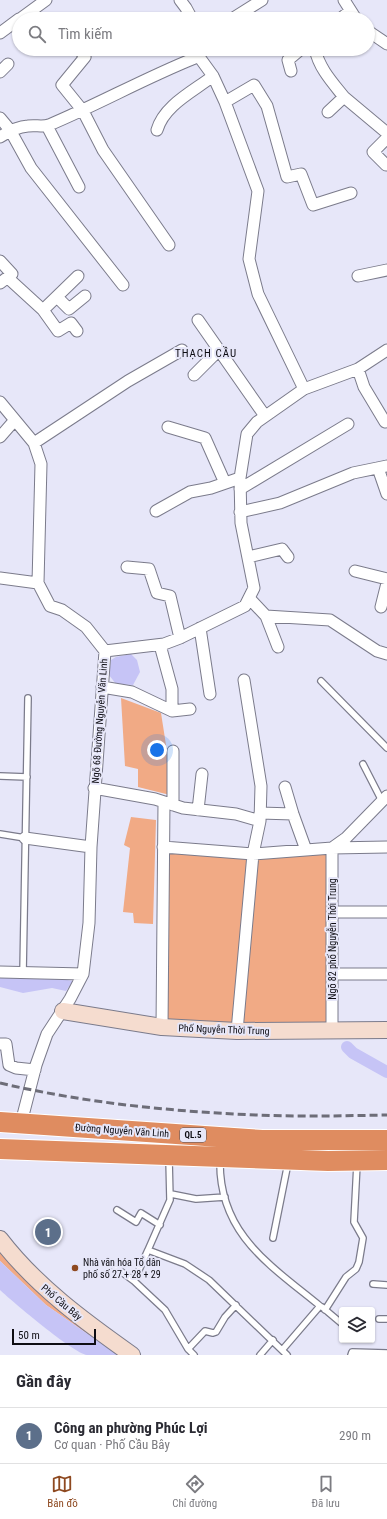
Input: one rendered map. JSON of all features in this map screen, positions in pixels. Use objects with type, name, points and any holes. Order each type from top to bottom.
[{"type":"highway","name":"Đường Nguyễn Văn Linh","points":[[0,1122],[262,1140],[387,1140]]},
{"type":"highway","name":"QL.5","points":[[0,1149],[288,1159],[387,1160]]},
{"type":"street","points":[[29,12],[46,0]]},
{"type":"street","points":[[180,0],[188,12]]},
{"type":"street","points":[[243,12],[262,0]]},
{"type":"street","points":[[344,0],[351,12]]},
{"type":"street","points":[[0,33],[12,24]]},
{"type":"street","points":[[375,36],[387,44]]},
{"type":"street","points":[[84,56],[85,58],[62,85],[83,111],[103,150],[170,245]]},
{"type":"street","points":[[0,137],[10,130],[28,126],[47,126],[83,111],[157,73],[195,58],[196,56]]},
{"type":"street","points":[[201,56],[213,76],[225,102],[258,191],[249,259],[258,294],[304,389]]},
{"type":"street","points":[[291,71],[288,60],[293,56]]},
{"type":"street","points":[[317,56],[318,62],[325,74],[344,97],[387,133]]},
{"type":"street","points":[[158,130],[160,121],[180,100],[213,76]]},
{"type":"street","points":[[225,102],[254,85],[266,106],[287,177],[301,174],[313,205],[351,193]]},
{"type":"street","points":[[328,112],[344,97]]},
{"type":"street","points":[[0,118],[10,130],[31,168],[123,284]]},
{"type":"street","points":[[47,126],[79,187]]},
{"type":"street","points":[[386,165],[373,152],[387,138]]},
{"type":"street","points":[[0,261],[12,274],[4,280],[43,310],[59,332],[70,323],[78,331]]},
{"type":"street","points":[[358,276],[387,270]]},
{"type":"street","points":[[43,310],[78,276]]},
{"type":"street","points":[[57,297],[69,309],[85,296]]},
{"type":"street","points":[[198,320],[265,416]]},
{"type":"street","points":[[34,443],[128,381],[182,350]]},
{"type":"street","points":[[194,375],[219,350]]},
{"type":"street","points":[[278,647],[266,616],[249,598],[254,588],[240,512],[240,478],[247,434],[257,422],[304,389],[358,368],[387,350]]},
{"type":"street","points":[[358,368],[364,387],[385,422]]},
{"type":"street","points":[[0,402],[14,422],[34,443],[41,464],[38,583],[50,606],[62,610],[86,627],[105,650]]},
{"type":"street","points":[[0,437],[14,422]]},
{"type":"street","points":[[240,489],[348,424]]},
{"type":"street","points":[[168,427],[205,438],[225,483]]},
{"type":"street","points":[[240,512],[280,503],[353,473],[382,467],[387,494]]},
{"type":"street","points":[[156,511],[190,492],[240,478]]},
{"type":"street","points":[[248,557],[270,550],[282,549],[288,557]]},
{"type":"street","points":[[128,567],[149,569],[157,593],[170,596],[180,638]]},
{"type":"street","points":[[355,571],[387,579]]},
{"type":"street","points":[[0,578],[38,583]]},
{"type":"street","points":[[381,607],[387,583]]},
{"type":"street","name":"Ngõ 68 Đường Nguyễn Văn Linh","points":[[21,1123],[46,1034],[63,1011],[83,974],[89,923],[94,788],[105,650],[160,644],[180,638],[245,606],[249,598]]},
{"type":"street","points":[[266,616],[330,620],[377,650],[387,654]]},
{"type":"street","points":[[200,628],[210,694]]},
{"type":"street","points":[[160,644],[172,689],[172,711]]},
{"type":"street","points":[[237,1031],[253,854],[260,817],[261,786],[244,680]]},
{"type":"street","points":[[102,687],[132,692],[172,711],[190,709]]},
{"type":"street","points":[[162,1027],[164,957],[163,847],[173,751]]},
{"type":"street","points":[[198,810],[202,774]]},
{"type":"street","points":[[285,786],[306,850]]},
{"type":"street","points":[[94,788],[122,792],[198,810],[260,817],[293,814]]},
{"type":"street","points":[[332,848],[346,838],[385,799]]},
{"type":"street","points":[[25,838],[91,847]]},
{"type":"street","points":[[163,847],[253,854],[332,848],[387,847]]},
{"type":"street","name":"Ngõ 82 phố Nguyễn Thời Trung","points":[[332,848],[332,1031]]},
{"type":"street","points":[[332,912],[387,912]]},
{"type":"street","points":[[0,972],[83,974]]},
{"type":"street","points":[[332,974],[387,974]]},
{"type":"street","name":"Phố Nguyễn Thời Trung","points":[[63,1011],[162,1027],[237,1031],[387,1030]]},
{"type":"street","points":[[0,1044],[6,1044],[10,1065],[16,1068],[35,1070]]},
{"type":"street","name":"Phố Cầu Bây","points":[[0,1239],[24,1268],[54,1296],[132,1355]]},
{"type":"lane","points":[[321,681],[387,748]]},
{"type":"lane","points":[[23,973],[28,698]]},
{"type":"lane","points":[[363,764],[385,799]]},
{"type":"lane","points":[[0,776],[27,777]]},
{"type":"lane","points":[[0,834],[25,838]]},
{"type":"lane","points":[[134,1281],[168,1206],[171,1194],[169,1155]]},
{"type":"lane","points":[[220,1157],[221,1177],[225,1197],[238,1228],[254,1251],[339,1321]]},
{"type":"lane","points":[[273,1238],[288,1159]]},
{"type":"lane","points":[[283,1349],[322,1308],[346,1277],[360,1262],[362,1238],[354,1222],[358,1160]]},
{"type":"lane","points":[[171,1194],[196,1200],[225,1197]]},
{"type":"lane","points":[[117,1210],[136,1222],[141,1213],[160,1225]]},
{"type":"lane","points":[[148,1250],[185,1264],[209,1280],[283,1349],[287,1355]]},
{"type":"lane","points":[[108,1262],[134,1281],[165,1310],[188,1349],[194,1355]]},
{"type":"lane","points":[[372,1284],[387,1285]]},
{"type":"lane","points":[[188,1349],[205,1331],[213,1334],[216,1332],[225,1317],[236,1306]]},
{"type":"lane","points":[[380,1319],[387,1319]]},
{"type":"lane","points":[[260,1355],[273,1340]]},
{"type":"lane","points":[[351,1355],[352,1352],[387,1353]]},
{"type":"shaded area","points":[[121,698],[161,713],[174,796],[138,787],[138,769],[125,766]]},
{"type":"shaded area","points":[[131,817],[156,820],[153,924],[134,923],[133,913],[123,912],[130,848],[124,845]]},
{"type":"shaded area","points":[[163,847],[253,854],[332,848],[332,1031],[162,1027]]},
{"type":"shaded area","points":[[0,1250],[127,1355],[118,1355],[46,1305],[0,1261]]},
{"type":"water","points":[[131,654],[137,660],[140,672],[133,685],[116,684],[109,675],[111,660],[116,657]]},
{"type":"water","points":[[0,976],[56,978],[73,981],[66,991],[52,988],[23,993],[0,987]]},
{"type":"water","points":[[0,1261],[46,1305],[118,1355],[87,1355],[69,1346],[43,1326],[0,1290]]},
{"type":"waterway","points":[[347,1047],[353,1053],[387,1072]]},
{"type":"railway","points":[[0,1083],[87,1100],[176,1110],[273,1116],[387,1115]]},
{"type":"place","name":"Công an phường Phúc Lợi","points":[[48,1232]]},
{"type":"place","name":"Nhà văn hóa Tổ dân phố số 27 + 28 + 29","points":[[75,1268]]},
{"type":"district","name":"THẠCH CẦU","points":[[206,353]]}]
